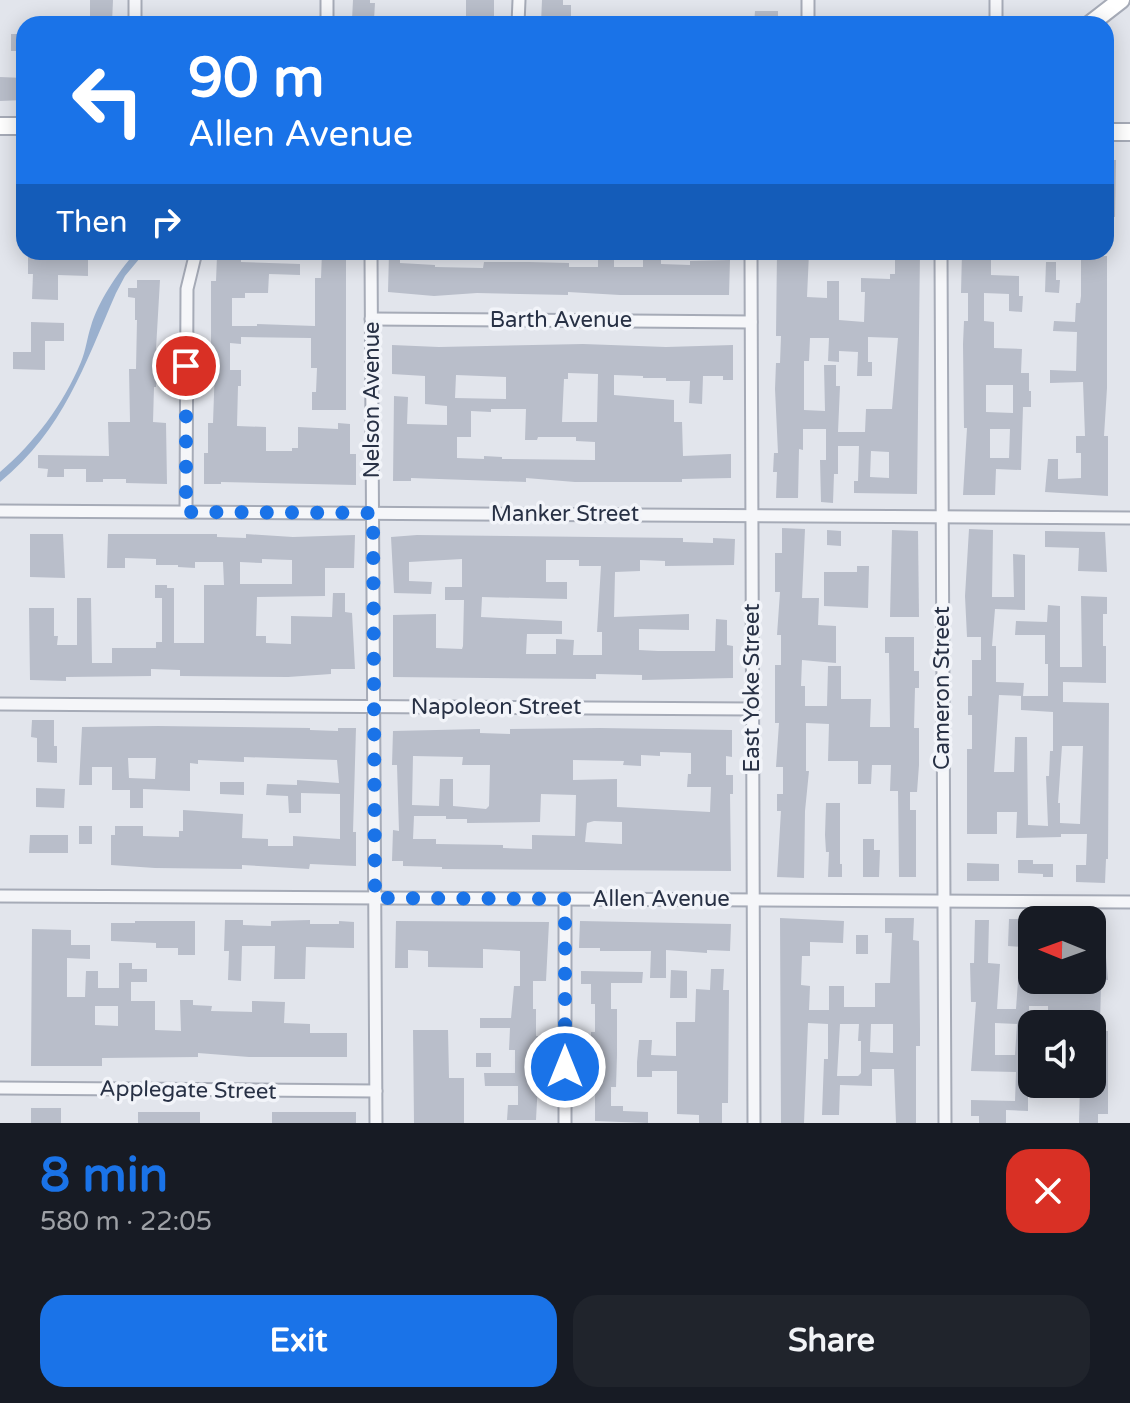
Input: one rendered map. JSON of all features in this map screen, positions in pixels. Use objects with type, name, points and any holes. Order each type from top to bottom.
[{"type":"main road","points":[[1100,16],[1121,0]]},
{"type":"street","points":[[186,512],[187,283],[194,260]]},
{"type":"street","name":"Nelson Avenue","points":[[371,260],[376,1123]]},
{"type":"street","name":"East Yoke Street","points":[[751,260],[754,1123]]},
{"type":"street","name":"Cameron Street","points":[[941,260],[945,1123]]},
{"type":"street","name":"Barth Avenue","points":[[371,319],[751,322]]},
{"type":"street","name":"Manker Street","points":[[0,511],[1130,518]]},
{"type":"street","name":"Napoleon Street","points":[[0,704],[752,709]]},
{"type":"street","name":"Allen Avenue","points":[[0,896],[1130,902]]},
{"type":"street","points":[[565,899],[565,1123]]},
{"type":"street","name":"Applegate Street","points":[[0,1088],[376,1091]]},
{"type":"water","points":[[130,260],[138,260],[116,293],[82,371],[56,418],[22,462],[0,482],[0,472],[36,435],[66,393],[81,362],[99,307]]},
{"type":"building","points":[[90,0],[113,0],[112,16],[90,16]]},
{"type":"building","points":[[353,0],[375,3],[374,16],[352,16]]},
{"type":"building","points":[[466,0],[494,0],[494,16],[466,16]]},
{"type":"building","points":[[542,0],[563,0],[563,5],[571,5],[571,16],[541,16]]},
{"type":"building","points":[[755,11],[778,11],[778,16],[755,16]]},
{"type":"building","points":[[11,34],[16,34],[16,51],[11,51]]},
{"type":"building","points":[[0,77],[16,78],[16,100],[0,101]]},
{"type":"building","points":[[1114,160],[1116,160],[1115,217]]},
{"type":"building","points":[[28,260],[88,260],[88,276],[58,275],[58,300],[32,299],[33,274],[28,274]]},
{"type":"building","points":[[217,260],[300,264],[300,275],[269,274],[268,293],[245,293],[245,298],[232,298],[232,326],[315,326],[315,278],[321,278],[322,260],[346,260],[346,410],[312,410],[317,368],[311,368],[311,338],[241,337],[241,344],[230,343],[230,370],[241,370],[237,426],[266,427],[266,451],[292,451],[292,448],[298,448],[298,427],[338,429],[338,423],[350,424],[350,454],[356,454],[356,485],[204,484],[208,423],[213,423],[215,366],[211,366],[211,281],[216,281]]},
{"type":"building","points":[[389,260],[435,267],[483,268],[484,262],[569,263],[569,267],[598,267],[598,260],[614,260],[614,267],[643,267],[643,260],[690,265],[690,261],[730,260],[729,295],[568,292],[568,295],[477,293],[434,296],[388,292]]},
{"type":"building","points":[[777,260],[809,260],[807,297],[827,298],[827,281],[839,281],[839,320],[864,322],[865,292],[861,292],[861,278],[890,279],[890,274],[895,274],[895,260],[920,260],[917,494],[854,493],[854,481],[858,481],[859,446],[838,446],[838,474],[834,474],[833,503],[821,502],[820,460],[826,460],[826,429],[803,429],[803,450],[799,449],[798,498],[776,498],[777,472],[773,472],[774,453],[778,453],[775,389],[781,336],[776,336]],"holes":[[[868,337],[898,338],[892,409],[866,409],[865,432],[838,432],[840,386],[836,386],[836,365],[824,365],[825,411],[804,410],[804,361],[809,361],[810,338],[829,338],[828,361],[839,362],[839,351],[858,352],[857,376],[872,376],[872,362],[868,362]],[[871,451],[889,452],[889,478],[870,477]]]},
{"type":"building","points":[[962,260],[991,260],[991,275],[1019,276],[1019,296],[1023,296],[1022,312],[1009,311],[1009,294],[984,293],[984,321],[994,322],[994,348],[1022,349],[1021,373],[1029,373],[1031,391],[1031,407],[1023,407],[1021,470],[996,469],[995,495],[963,495],[967,428],[964,428],[963,344],[964,321],[968,321],[968,293],[961,293]],"holes":[[[986,385],[1013,385],[1013,413],[986,412]],[[990,429],[1010,429],[1009,458],[990,458]]]},
{"type":"building","points":[[1081,260],[1107,260],[1104,436],[1108,436],[1108,496],[1045,492],[1048,459],[1058,459],[1058,479],[1081,478],[1081,453],[1076,453],[1076,436],[1085,436],[1083,382],[1050,383],[1050,370],[1076,371],[1077,332],[1053,331],[1054,321],[1075,322],[1076,303],[1080,303]]},
{"type":"building","points":[[1046,262],[1056,262],[1059,293],[1045,292]]},
{"type":"building","points":[[137,280],[160,280],[156,349],[160,349],[160,366],[157,366],[154,387],[153,422],[166,423],[167,484],[126,483],[126,479],[86,482],[86,469],[64,469],[64,477],[47,477],[48,469],[38,468],[38,455],[109,456],[108,422],[130,422],[129,369],[136,369],[137,320],[135,298],[128,297],[128,288],[137,288]]},
{"type":"building","points":[[31,322],[64,323],[64,341],[45,341],[45,370],[13,369],[13,352],[31,352]]},
{"type":"building","points":[[392,345],[733,345],[733,380],[723,380],[723,376],[703,376],[702,404],[689,403],[690,381],[614,375],[614,395],[674,400],[674,422],[682,422],[683,456],[731,454],[731,478],[682,479],[682,482],[575,482],[526,478],[526,482],[411,478],[411,481],[393,481],[394,396],[408,397],[407,424],[447,425],[447,406],[425,404],[425,376],[392,374]],"holes":[[[568,373],[598,374],[597,422],[562,422],[564,379],[568,379]],[[456,375],[506,377],[506,399],[455,398]],[[491,409],[526,409],[525,440],[576,437],[576,441],[595,442],[595,460],[457,458],[457,437],[471,437],[471,411],[491,412]]]},
{"type":"building","points":[[782,528],[805,529],[802,598],[819,598],[818,625],[836,626],[836,663],[802,660],[801,686],[805,686],[805,706],[827,706],[828,666],[841,666],[841,699],[871,699],[870,727],[890,727],[889,653],[885,653],[885,637],[914,637],[914,671],[919,671],[919,688],[915,688],[914,728],[919,728],[919,765],[917,792],[910,792],[910,810],[916,810],[916,877],[899,877],[898,791],[890,791],[891,765],[872,765],[871,784],[858,784],[858,761],[828,761],[829,724],[806,723],[806,771],[809,771],[804,878],[777,877],[781,811],[777,811],[777,794],[783,794],[783,767],[776,767],[779,723],[775,723],[775,665],[781,665],[781,635],[777,635],[780,592],[775,592],[775,553],[782,553]]},
{"type":"building","points":[[969,529],[993,530],[992,597],[1014,597],[1013,554],[1025,555],[1025,610],[995,609],[992,646],[996,646],[996,682],[1024,683],[1023,696],[1048,696],[1048,664],[1045,664],[1045,635],[1015,635],[1016,621],[1047,622],[1048,605],[1060,606],[1060,667],[1082,667],[1081,596],[1107,597],[1107,614],[1103,614],[1106,683],[1063,682],[1063,702],[1109,703],[1108,859],[1105,883],[1076,882],[1076,865],[1086,865],[1087,834],[1016,838],[1017,812],[997,812],[997,834],[967,834],[967,749],[972,749],[972,715],[968,715],[968,696],[972,696],[972,660],[981,660],[981,637],[967,637],[965,596]],"holes":[[[999,695],[1021,696],[1021,710],[1053,712],[1053,751],[1050,751],[1049,776],[1046,776],[1048,826],[1028,825],[1027,737],[1015,737],[1014,772],[994,772]],[[1062,746],[1083,746],[1080,824],[1060,823],[1058,803]]]},
{"type":"building","points":[[827,530],[841,531],[841,546],[827,545]]},
{"type":"building","points":[[892,530],[918,531],[919,617],[890,617]]},
{"type":"building","points":[[1045,531],[1105,532],[1107,572],[1078,571],[1079,548],[1045,547]]},
{"type":"building","points":[[30,534],[63,534],[65,578],[30,577]]},
{"type":"building","points":[[108,534],[217,534],[217,537],[246,538],[246,534],[293,537],[355,535],[354,568],[325,568],[325,596],[257,597],[256,636],[266,636],[266,643],[291,644],[291,616],[332,617],[333,593],[345,593],[345,612],[352,613],[355,669],[331,669],[331,674],[288,677],[180,676],[180,670],[151,669],[151,676],[30,680],[29,608],[54,608],[57,645],[77,645],[77,598],[91,598],[92,663],[112,663],[112,648],[156,648],[156,642],[162,642],[162,598],[155,598],[155,585],[167,585],[167,588],[174,588],[174,643],[204,643],[204,585],[224,585],[223,562],[195,562],[195,568],[156,565],[156,559],[125,558],[125,568],[107,568]],"holes":[[[292,560],[292,584],[240,584],[240,562]]]},
{"type":"building","points":[[391,537],[683,538],[683,542],[713,543],[713,538],[735,539],[734,565],[665,566],[665,561],[640,560],[640,571],[615,572],[614,617],[689,614],[689,630],[639,629],[639,650],[658,651],[715,651],[716,619],[727,620],[727,645],[733,646],[733,678],[642,680],[642,675],[596,674],[596,679],[393,677],[393,615],[436,614],[436,648],[462,649],[464,600],[445,600],[445,587],[462,587],[462,559],[409,562],[409,581],[432,582],[431,594],[394,593]],"holes":[[[546,560],[579,560],[579,566],[601,566],[597,632],[602,632],[602,655],[573,655],[574,640],[556,639],[556,654],[526,654],[527,634],[562,634],[562,621],[481,617],[482,597],[567,599],[567,582],[546,582]]]},
{"type":"building","points":[[857,566],[869,566],[868,608],[824,606],[824,572],[857,572]]},
{"type":"building","points":[[32,720],[54,720],[57,763],[37,762],[37,738],[31,737]]},
{"type":"building","points":[[82,727],[310,728],[338,731],[338,728],[356,728],[353,832],[356,832],[356,866],[310,864],[309,869],[242,865],[242,869],[111,865],[111,835],[115,835],[115,826],[143,826],[143,836],[179,837],[179,831],[183,831],[183,810],[243,814],[242,838],[268,839],[268,846],[293,846],[293,836],[340,839],[340,794],[301,793],[301,813],[289,813],[288,796],[266,795],[267,784],[297,785],[297,780],[339,783],[337,760],[244,757],[244,762],[198,760],[198,764],[190,763],[190,791],[143,789],[143,808],[130,808],[130,790],[112,790],[112,767],[92,767],[92,785],[79,785]],"holes":[[[128,758],[156,758],[155,779],[129,778]]]},
{"type":"building","points":[[480,729],[480,733],[510,734],[510,729],[732,730],[732,757],[726,756],[726,775],[733,775],[733,794],[730,794],[731,871],[442,869],[403,866],[403,861],[392,861],[393,830],[399,831],[397,765],[392,765],[393,731]],"holes":[[[660,752],[691,753],[691,774],[688,774],[687,787],[711,787],[710,812],[617,807],[617,779],[573,780],[573,760],[624,761],[623,765],[641,766],[641,755],[660,756]],[[413,756],[463,757],[462,765],[490,765],[489,806],[486,809],[453,806],[453,779],[440,779],[439,806],[412,805]],[[541,794],[576,795],[575,836],[532,835],[532,849],[503,848],[503,845],[436,844],[436,839],[413,839],[414,816],[446,816],[446,819],[467,819],[467,823],[540,822]],[[622,822],[622,844],[585,842],[587,823]]]},
{"type":"building","points":[[220,782],[244,782],[244,795],[220,794]]},
{"type":"building","points":[[36,788],[65,789],[64,808],[36,807]]},
{"type":"building","points":[[826,803],[840,803],[842,877],[828,877]]},
{"type":"building","points":[[79,826],[92,826],[92,844],[79,844]]},
{"type":"building","points":[[30,835],[68,835],[68,853],[29,853]]},
{"type":"building","points":[[863,839],[874,839],[874,850],[880,850],[879,877],[863,877]]},
{"type":"building","points":[[1018,860],[1053,864],[1053,877],[1018,873]]},
{"type":"building","points":[[967,863],[999,864],[999,881],[967,881]]},
{"type":"building","points":[[780,918],[844,921],[843,943],[810,942],[810,956],[802,956],[801,985],[810,986],[809,1010],[829,1010],[829,986],[844,986],[844,1007],[875,1007],[875,983],[890,983],[892,933],[885,933],[885,918],[914,918],[913,940],[919,941],[920,1029],[920,1046],[916,1046],[916,1123],[896,1123],[894,1069],[872,1069],[872,1086],[840,1085],[839,1115],[822,1115],[828,1024],[808,1023],[804,1123],[781,1123]],"holes":[[[840,1024],[859,1024],[861,1073],[858,1076],[837,1076]],[[871,1024],[893,1024],[893,1053],[870,1052]]]},
{"type":"building","points":[[1009,919],[1018,919],[1018,947],[1008,946]]},
{"type":"building","points":[[225,920],[243,920],[243,925],[271,926],[271,921],[310,920],[310,924],[354,922],[354,948],[306,947],[305,979],[274,979],[275,946],[242,946],[241,981],[228,980],[229,951],[224,951]]},
{"type":"building","points":[[975,920],[989,920],[988,963],[1000,964],[997,1009],[1016,1009],[1018,981],[1018,994],[1101,994],[1100,1010],[1048,1010],[1048,1006],[1029,1006],[1029,1010],[1018,1010],[1018,1098],[1028,1098],[1028,1111],[1006,1110],[1006,1123],[979,1123],[979,1116],[971,1116],[971,1100],[1015,1101],[1016,1072],[971,1071],[976,1002],[971,1002],[970,963],[974,963]],"holes":[[[995,1023],[1017,1024],[1015,1055],[995,1055]]]},
{"type":"building","points":[[195,921],[195,955],[178,955],[178,948],[156,948],[156,943],[111,941],[111,923]]},
{"type":"building","points":[[396,921],[549,922],[546,981],[533,981],[533,1009],[536,1009],[538,1036],[534,1082],[538,1082],[536,1120],[507,1120],[508,1105],[518,1105],[518,1086],[485,1086],[484,1073],[515,1073],[515,1050],[509,1050],[510,1028],[480,1028],[480,1018],[511,1018],[514,986],[520,986],[520,951],[483,949],[483,968],[428,967],[428,951],[408,950],[408,968],[395,968]]},
{"type":"building","points":[[580,921],[731,924],[730,951],[666,950],[666,978],[650,978],[651,951],[579,948]]},
{"type":"building","points":[[32,929],[71,930],[71,945],[90,945],[90,959],[67,958],[67,997],[85,997],[86,971],[98,971],[98,988],[119,988],[119,963],[132,963],[132,969],[147,969],[147,982],[131,982],[131,1001],[155,1001],[155,1030],[181,1031],[180,1000],[193,1000],[193,1005],[212,1006],[211,1011],[252,1012],[252,1001],[285,1002],[284,1023],[310,1024],[310,1033],[347,1033],[347,1057],[249,1057],[198,1053],[198,1057],[102,1058],[102,1066],[31,1066]],"holes":[[[95,1006],[118,1006],[118,1026],[95,1025]]]},
{"type":"building","points":[[856,935],[868,935],[868,954],[856,954]]},
{"type":"building","points":[[711,969],[724,969],[723,990],[729,990],[728,1103],[722,1103],[722,1123],[699,1123],[699,1115],[677,1114],[677,1071],[652,1071],[652,1077],[637,1077],[637,1062],[639,1040],[652,1040],[651,1055],[676,1056],[676,1022],[695,1022],[696,989],[710,990]]},
{"type":"building","points":[[671,970],[687,971],[687,998],[670,998]]},
{"type":"building","points":[[581,971],[643,972],[642,983],[611,983],[611,1009],[617,1009],[617,1055],[616,1087],[611,1087],[611,1106],[623,1106],[623,1111],[648,1112],[648,1123],[595,1121],[591,1032],[595,1032],[595,1004],[591,1004],[591,984],[581,984]]},
{"type":"building","points":[[413,1030],[448,1030],[449,1078],[464,1078],[464,1123],[414,1123]]},
{"type":"building","points":[[1108,1031],[1108,1114],[1098,1114],[1098,1123],[1079,1123],[1080,1098],[1106,1098]]},
{"type":"building","points":[[476,1053],[491,1053],[491,1067],[476,1067]]},
{"type":"building","points":[[31,1108],[61,1108],[61,1123],[31,1123]]},
{"type":"building","points":[[138,1112],[200,1112],[200,1123],[138,1123]]},
{"type":"building","points":[[272,1112],[356,1112],[356,1123],[272,1123]]},
{"type":"route","points":[[186,366],[186,512],[373,513],[375,898],[565,899],[565,1067]]}]
